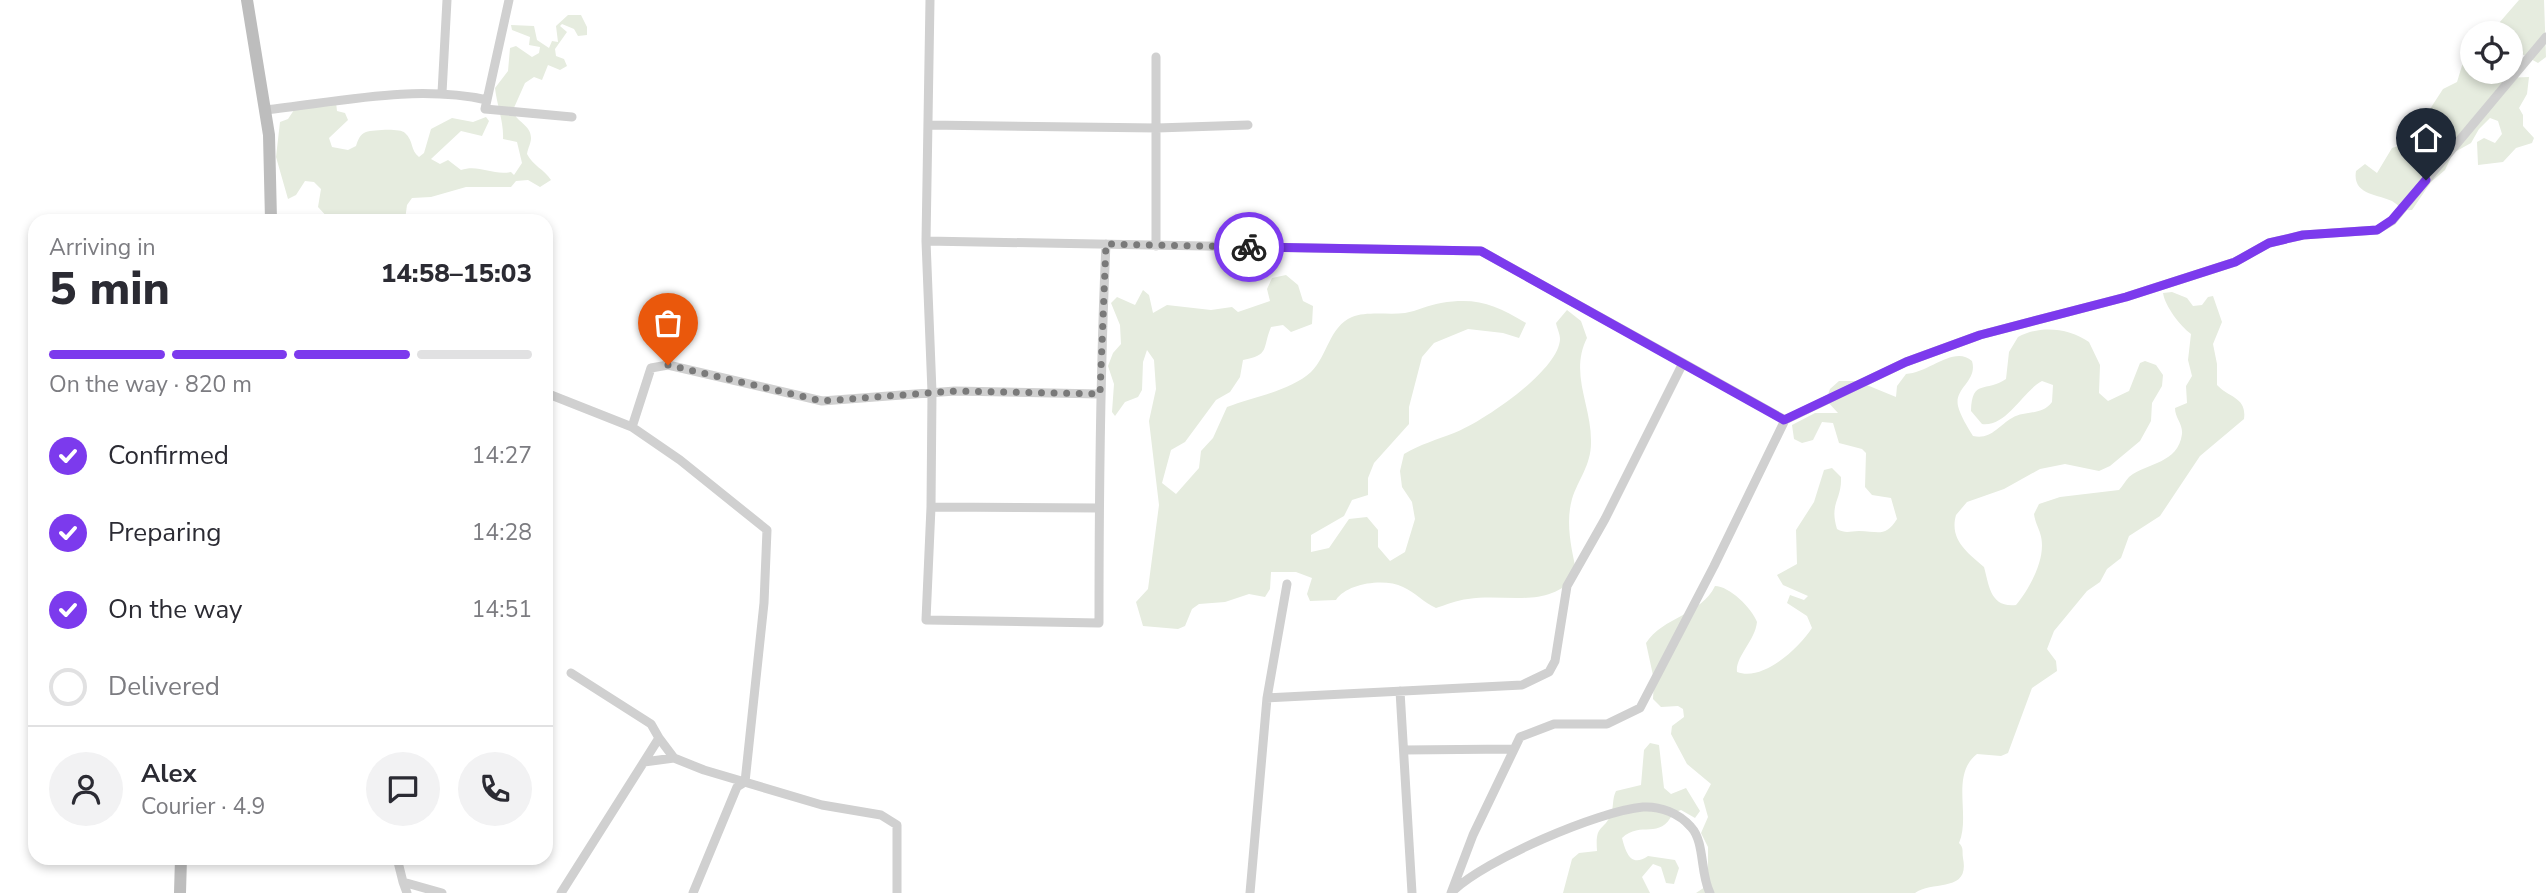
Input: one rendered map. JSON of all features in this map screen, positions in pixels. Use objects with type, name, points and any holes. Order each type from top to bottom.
[{"type":"street","points":[[247,0],[265,110],[271,214]]},
{"type":"street","points":[[442,93],[447,0]]},
{"type":"street","points":[[509,0],[485,109],[572,117]]},
{"type":"street","points":[[930,0],[926,241],[932,392],[926,620],[1099,624],[1100,394],[1106,244]]},
{"type":"street","points":[[1451,893],[1473,835],[1520,737],[1541,727],[1568,723],[1607,724],[1640,708],[1714,566],[1784,420],[1906,362],[1980,335],[2126,297],[2235,262],[2269,243],[2303,235],[2377,230],[2392,220],[2546,37]]},
{"type":"street","points":[[1156,57],[1156,246]]},
{"type":"street","points":[[265,110],[442,93],[487,100]]},
{"type":"street","points":[[928,125],[1157,128],[1248,125]]},
{"type":"street","points":[[926,241],[1481,251],[1784,420]]},
{"type":"street","points":[[1267,698],[1522,685],[1549,672],[1555,661],[1567,586],[1605,519],[1684,363]]},
{"type":"street","points":[[632,427],[651,368],[657,365],[668,365],[822,401],[932,392],[1100,394]]},
{"type":"street","points":[[553,396],[632,427],[680,460],[766,530],[764,603],[746,782]]},
{"type":"street","points":[[931,506],[1099,508]]},
{"type":"street","points":[[1250,893],[1267,698],[1287,584]]},
{"type":"street","points":[[571,673],[651,723],[674,758]]},
{"type":"street","points":[[1400,691],[1412,893]]},
{"type":"street","points":[[561,893],[659,738]]},
{"type":"street","points":[[1404,750],[1514,749]]},
{"type":"street","points":[[644,762],[674,758],[822,805],[881,815],[897,825],[897,893]]},
{"type":"street","points":[[693,893],[737,787],[746,782]]},
{"type":"street","points":[[1451,893],[1467,877],[1548,838],[1611,812],[1646,807],[1673,812],[1693,828],[1705,884],[1710,893]]},
{"type":"street","points":[[180,893],[181,865]]},
{"type":"street","points":[[399,865],[407,893]]},
{"type":"street","points":[[403,882],[442,893]]},
{"type":"shaded area","points":[[2519,0],[2544,0],[2546,57],[2538,63],[2523,55],[2523,21],[2501,21]]},
{"type":"shaded area","points":[[568,15],[581,15],[587,27],[587,35],[578,36],[574,29],[562,24],[560,26],[567,32],[555,49],[556,56],[564,59],[567,66],[560,70],[548,65],[542,80],[534,77],[525,83],[513,110],[530,133],[527,154],[551,180],[540,187],[528,180],[516,181],[511,187],[466,187],[431,197],[412,198],[407,205],[406,214],[324,214],[318,207],[321,189],[314,182],[305,181],[296,195],[288,199],[276,157],[280,122],[288,119],[294,110],[336,102],[337,111],[345,113],[348,120],[329,138],[332,147],[348,150],[356,146],[366,132],[398,130],[408,136],[419,157],[424,153],[431,129],[452,118],[473,122],[486,117],[489,121],[482,136],[461,131],[431,159],[440,164],[448,160],[461,170],[474,168],[498,173],[511,172],[514,175],[522,163],[517,142],[503,139],[495,88],[508,71],[510,48],[516,46],[532,57],[539,53],[540,47],[529,45],[530,37],[512,30],[511,25],[534,26],[537,40],[549,48],[552,41],[558,42],[556,26]]},
{"type":"shaded area","points":[[2460,72],[2460,84],[2523,84],[2523,77],[2529,77],[2527,94],[2519,108],[2523,115],[2523,126],[2534,138],[2532,143],[2516,148],[2503,162],[2478,165],[2477,142],[2484,138],[2495,143],[2502,134],[2498,121],[2490,118],[2479,129],[2471,143],[2453,153],[2445,170],[2431,182],[2412,210],[2403,209],[2392,201],[2362,189],[2356,179],[2356,171],[2365,164],[2377,173],[2392,148],[2408,143],[2443,89],[2457,82]]},
{"type":"shaded area","points":[[1286,275],[1298,285],[1303,301],[1313,306],[1312,324],[1291,332],[1283,325],[1271,327],[1264,350],[1258,356],[1243,360],[1240,377],[1230,392],[1216,400],[1185,442],[1171,450],[1162,483],[1176,494],[1199,468],[1201,451],[1213,438],[1227,407],[1282,389],[1302,379],[1317,365],[1338,327],[1352,317],[1405,313],[1454,301],[1476,302],[1505,311],[1526,323],[1519,338],[1503,333],[1468,329],[1434,343],[1422,357],[1409,407],[1409,424],[1374,463],[1368,478],[1368,495],[1352,500],[1344,516],[1311,535],[1311,552],[1329,548],[1349,519],[1367,517],[1378,530],[1378,547],[1390,561],[1405,552],[1415,519],[1412,502],[1402,487],[1400,471],[1404,454],[1482,419],[1533,380],[1556,352],[1560,339],[1556,323],[1567,310],[1581,321],[1587,338],[1580,364],[1591,443],[1589,458],[1570,508],[1570,537],[1577,575],[1553,593],[1526,598],[1468,599],[1436,608],[1407,589],[1386,583],[1357,586],[1341,594],[1336,600],[1310,601],[1307,594],[1312,578],[1296,572],[1271,572],[1270,589],[1265,597],[1249,594],[1225,602],[1199,604],[1192,609],[1185,626],[1178,629],[1143,626],[1136,602],[1148,589],[1159,505],[1149,421],[1156,389],[1154,360],[1147,350],[1143,362],[1142,390],[1138,397],[1125,402],[1115,416],[1112,412],[1114,384],[1108,366],[1113,353],[1121,344],[1120,325],[1111,303],[1117,297],[1135,305],[1143,290],[1149,295],[1153,313],[1167,305],[1211,310],[1232,307],[1238,312],[1270,301],[1267,289],[1272,278]]},
{"type":"shaded area","points":[[2172,292],[2187,298],[2193,306],[2202,305],[2208,297],[2213,296],[2222,322],[2213,344],[2217,385],[2240,402],[2244,419],[2200,456],[2160,516],[2129,536],[2121,558],[2107,569],[2100,582],[2087,591],[2054,631],[2047,649],[2056,661],[2057,671],[2032,688],[2008,753],[2001,756],[1977,754],[1969,763],[1963,784],[1963,821],[1959,843],[1962,846],[1964,869],[1961,876],[1948,884],[1915,893],[1696,893],[1708,885],[1708,847],[1701,833],[1708,817],[1703,799],[1711,784],[1687,764],[1671,734],[1672,726],[1684,717],[1683,709],[1678,706],[1661,707],[1653,699],[1654,680],[1646,643],[1662,627],[1701,603],[1715,586],[1721,587],[1739,599],[1757,622],[1753,636],[1737,666],[1737,672],[1747,674],[1769,668],[1798,645],[1812,628],[1807,616],[1787,603],[1790,595],[1804,600],[1808,596],[1783,585],[1777,575],[1797,564],[1796,530],[1814,502],[1824,470],[1832,468],[1841,477],[1834,513],[1837,529],[1846,532],[1881,532],[1889,529],[1897,519],[1891,498],[1872,495],[1865,487],[1866,453],[1862,449],[1839,443],[1833,423],[1822,422],[1813,440],[1802,443],[1794,439],[1792,425],[1815,413],[1838,413],[1826,400],[1830,389],[1839,381],[1857,381],[1896,397],[1897,386],[1906,374],[1957,356],[1972,361],[1973,368],[1959,394],[1960,413],[1973,436],[1985,436],[2012,418],[2043,409],[2052,402],[2053,385],[2042,381],[1999,420],[1982,424],[1971,411],[1977,390],[2006,379],[2009,352],[2018,337],[2036,331],[2064,331],[2089,342],[2100,365],[2099,393],[2108,401],[2129,391],[2140,363],[2145,361],[2156,365],[2163,375],[2162,386],[2152,403],[2151,421],[2140,441],[2110,466],[2099,471],[2065,464],[2040,469],[2004,489],[1967,502],[1956,515],[1955,532],[1958,539],[1966,551],[1984,567],[1992,594],[2001,603],[2016,605],[2032,581],[2040,561],[2042,542],[2034,514],[2039,504],[2060,497],[2119,490],[2129,477],[2168,457],[2179,444],[2182,430],[2175,408],[2187,403],[2186,386],[2192,376],[2188,360],[2191,334],[2167,304],[2163,293]]},
{"type":"shaded area","points":[[1650,743],[1659,745],[1664,788],[1671,794],[1686,788],[1700,811],[1695,818],[1681,810],[1673,813],[1662,826],[1636,830],[1622,838],[1633,860],[1648,856],[1675,860],[1679,868],[1674,884],[1666,883],[1661,867],[1653,864],[1642,877],[1650,893],[1563,893],[1572,859],[1579,853],[1597,851],[1598,832],[1611,814],[1616,791],[1641,785],[1644,750]]},
{"type":"way so far","points":[[668,365],[822,401],[955,391],[1100,394],[1106,244],[1249,247]]},
{"type":"route","points":[[1249,247],[1481,251],[1784,420],[1906,362],[1980,335],[2126,297],[2235,262],[2269,243],[2303,235],[2377,230],[2392,220],[2426,180]]}]
